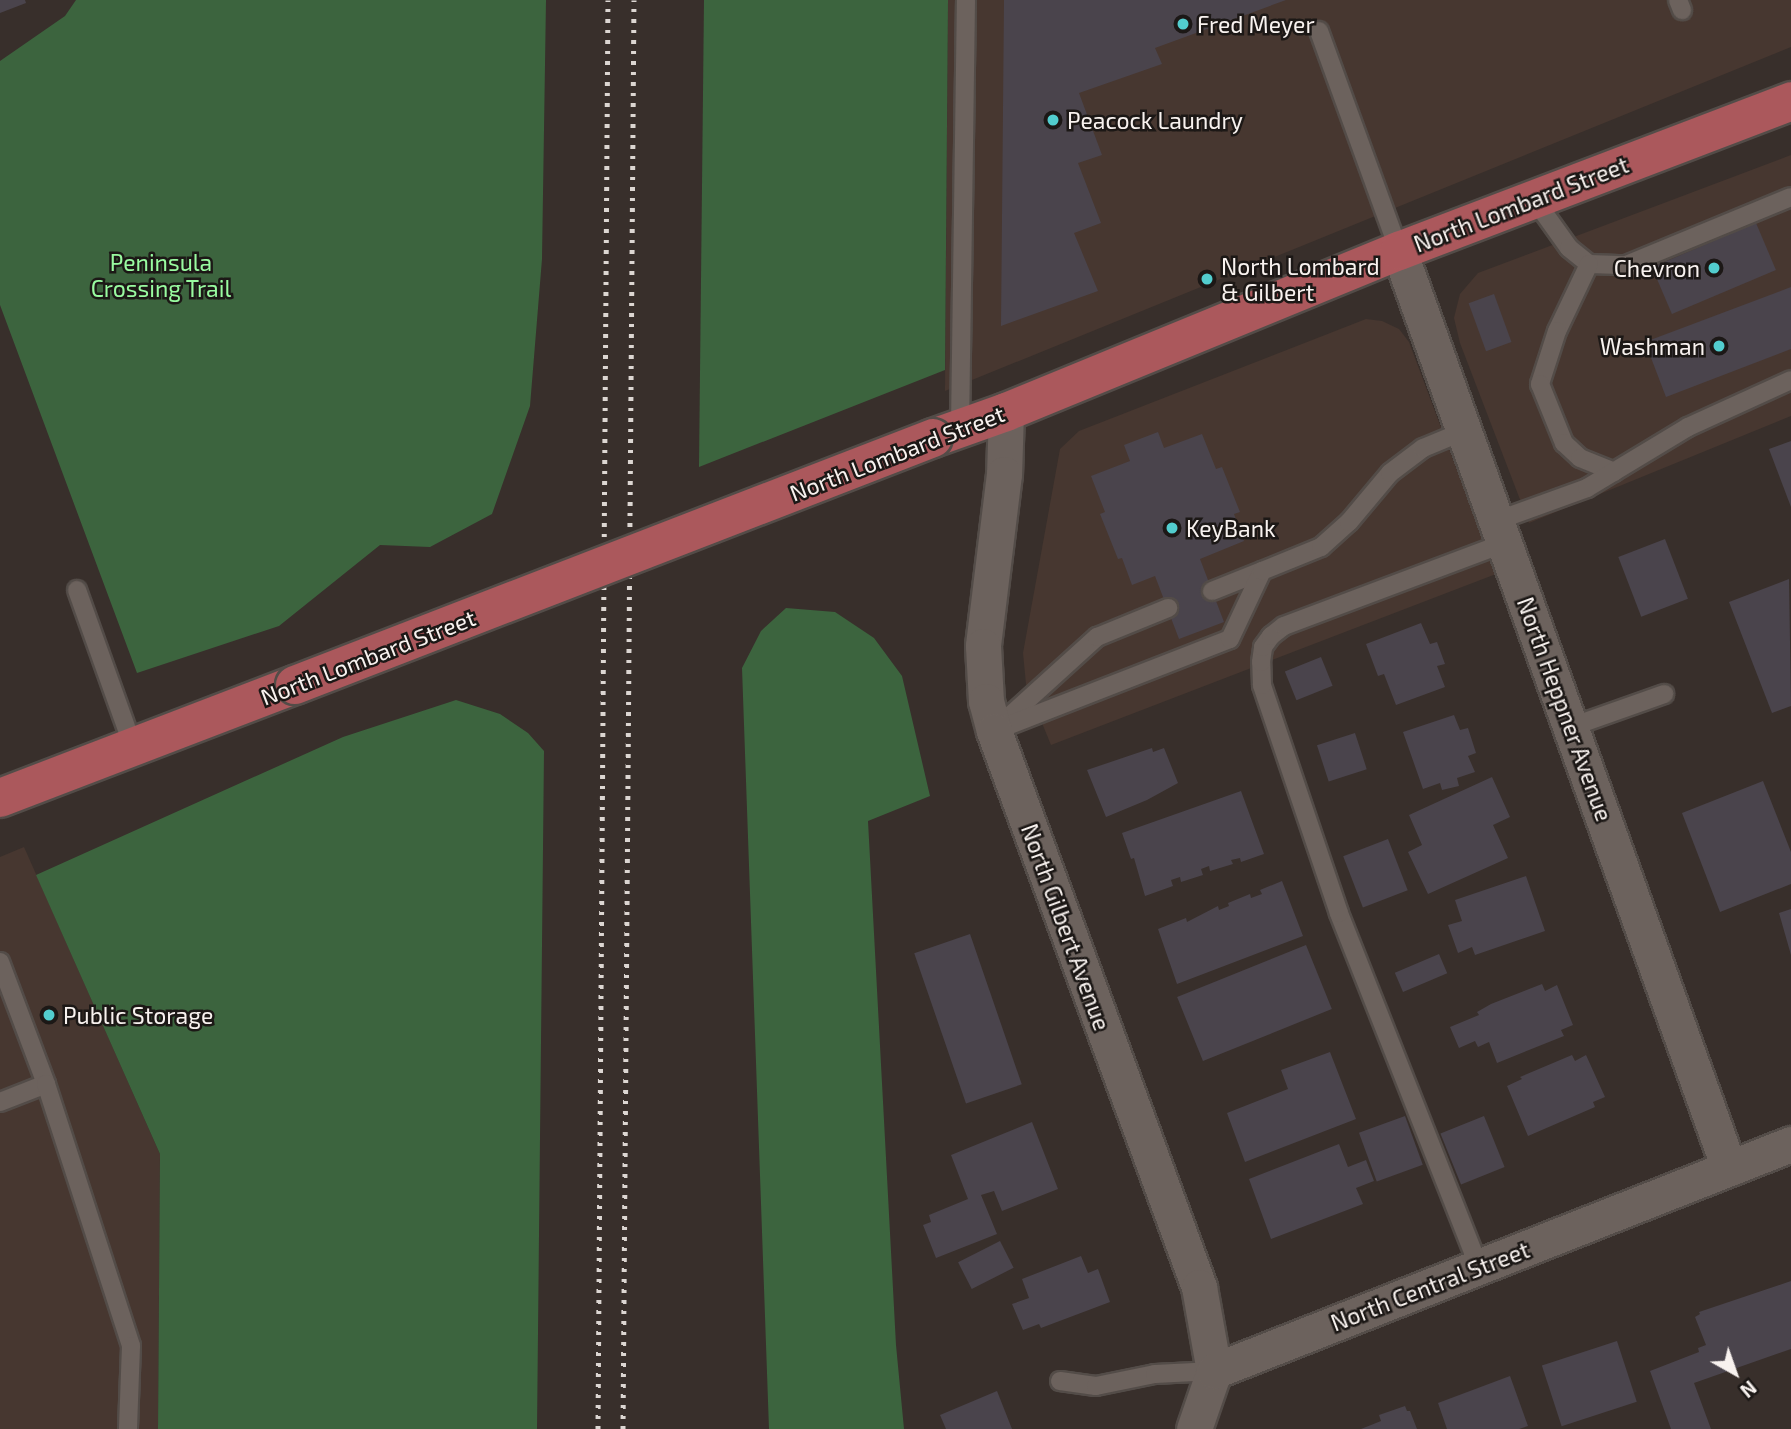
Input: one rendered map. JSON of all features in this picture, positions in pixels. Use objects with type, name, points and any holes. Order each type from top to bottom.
[{"type":"main road","name":"North Lombard Street","points":[[0,798],[1006,412],[1399,251],[1791,101]]},
{"type":"street","name":"North Heppner Avenue","points":[[1399,251],[1729,1168]]},
{"type":"street","name":"North Gilbert Avenue","points":[[1006,412],[1004,474],[982,671],[994,731],[1199,1287],[1214,1371],[1194,1429]]},
{"type":"street","name":"North Central Street","points":[[1214,1371],[1791,1144]]},
{"type":"lane","points":[[946,433],[966,0]]},
{"type":"lane","points":[[1319,31],[1399,251]]},
{"type":"lane","points":[[1534,199],[1569,248],[1589,264],[1626,265],[1791,197]]},
{"type":"lane","points":[[1589,264],[1558,331],[1540,384],[1564,443],[1580,458],[1614,472]]},
{"type":"lane","points":[[1479,1267],[1339,913],[1262,685],[1263,647],[1271,636],[1284,626],[1500,532],[1587,488],[1688,427],[1791,380]]},
{"type":"lane","points":[[1212,592],[1321,547],[1349,522],[1390,473],[1423,448],[1464,431]]},
{"type":"lane","points":[[994,731],[1230,639],[1262,571]]},
{"type":"lane","points":[[77,590],[133,746]]},
{"type":"lane","points":[[994,731],[1097,637],[1168,608]]},
{"type":"lane","points":[[1571,727],[1664,694]]},
{"type":"lane","points":[[0,962],[46,1084],[131,1346],[128,1429]]},
{"type":"lane","points":[[0,1102],[46,1084]]},
{"type":"lane","name":"North Central Street","points":[[1060,1381],[1097,1386],[1155,1374],[1214,1371]]},
{"type":"shaded area","points":[[948,0],[1791,0],[1791,47],[945,391]]},
{"type":"shaded area","points":[[1791,155],[1791,416],[1529,523],[1460,343],[1454,318],[1460,294],[1478,273]]},
{"type":"shaded area","points":[[1366,319],[1382,321],[1399,329],[1409,342],[1496,574],[1051,745],[1026,684],[1023,653],[1060,449],[1079,431]]},
{"type":"shaded area","name":"Public Storage","points":[[24,847],[160,1154],[158,1429],[0,1429],[0,857]]},
{"type":"green space","name":"Peninsula Crossing Trail","points":[[76,0],[546,0],[542,259],[530,406],[492,514],[430,547],[380,545],[279,626],[137,673],[0,305],[0,61],[65,16]]},
{"type":"green space","points":[[704,0],[948,0],[945,370],[699,467]]},
{"type":"green space","points":[[786,608],[835,612],[874,638],[902,676],[930,796],[868,821],[896,1345],[904,1429],[769,1429],[742,668],[761,631]]},
{"type":"green space","points":[[456,700],[500,714],[528,733],[544,751],[537,1429],[158,1429],[160,1154],[36,875],[343,737]]},
{"type":"building","points":[[0,0],[25,0],[26,3],[0,13]]},
{"type":"building","points":[[1004,0],[1286,0],[1155,48],[1162,64],[1079,93],[1102,155],[1078,163],[1101,223],[1074,233],[1098,291],[1001,326]]},
{"type":"building","name":"Chevron","points":[[1756,223],[1776,270],[1672,314],[1652,267]]},
{"type":"building","name":"Washman","points":[[1791,287],[1791,349],[1666,397],[1645,342]]},
{"type":"building","points":[[1494,294],[1511,342],[1486,351],[1469,303]]},
{"type":"building","name":"KeyBank","points":[[1158,432],[1164,448],[1202,434],[1216,469],[1222,467],[1240,512],[1234,514],[1244,541],[1200,559],[1224,622],[1179,639],[1155,576],[1132,585],[1100,514],[1105,512],[1091,476],[1130,461],[1124,445]]},
{"type":"building","points":[[1791,441],[1791,507],[1769,449]]},
{"type":"building","points":[[1665,539],[1688,599],[1641,617],[1618,557]]},
{"type":"building","points":[[1789,579],[1791,706],[1772,713],[1729,602]]},
{"type":"building","points":[[1421,623],[1430,644],[1437,642],[1445,664],[1437,666],[1445,687],[1396,705],[1384,674],[1378,676],[1366,644]]},
{"type":"building","points":[[1321,657],[1333,686],[1296,700],[1285,672]]},
{"type":"building","points":[[1454,715],[1460,730],[1468,728],[1476,753],[1468,756],[1475,772],[1457,778],[1459,786],[1442,790],[1440,783],[1423,789],[1403,732]]},
{"type":"building","points":[[1355,733],[1367,769],[1329,782],[1317,745]]},
{"type":"building","points":[[1152,748],[1153,752],[1164,748],[1178,783],[1147,800],[1106,817],[1087,770]]},
{"type":"building","points":[[1492,777],[1510,817],[1493,825],[1508,858],[1428,894],[1408,852],[1422,845],[1409,815]]},
{"type":"building","points":[[1763,781],[1791,852],[1791,884],[1720,912],[1682,813]]},
{"type":"building","points":[[1241,791],[1264,854],[1241,862],[1240,858],[1231,860],[1233,864],[1210,871],[1209,866],[1201,869],[1203,875],[1181,882],[1180,877],[1171,880],[1173,886],[1145,896],[1134,858],[1131,859],[1122,833]]},
{"type":"building","points":[[1388,839],[1408,890],[1363,908],[1343,856]]},
{"type":"building","points":[[1526,876],[1545,931],[1475,955],[1472,947],[1458,953],[1448,925],[1462,921],[1455,900]]},
{"type":"building","points":[[1282,881],[1303,936],[1177,984],[1158,929],[1186,918],[1187,922],[1218,906],[1219,910],[1250,894],[1251,898],[1262,894],[1260,890]]},
{"type":"building","points":[[1791,909],[1791,955],[1779,913]]},
{"type":"building","points":[[970,934],[1022,1084],[966,1104],[914,953]]},
{"type":"building","points":[[1306,945],[1332,1009],[1203,1061],[1177,997]]},
{"type":"building","points":[[1439,954],[1447,973],[1403,992],[1395,973]]},
{"type":"building","points":[[1542,984],[1545,991],[1557,985],[1573,1025],[1561,1030],[1564,1036],[1497,1063],[1489,1042],[1478,1047],[1475,1041],[1459,1048],[1450,1027],[1479,1015],[1477,1012],[1491,1004]]},
{"type":"building","points":[[1330,1052],[1356,1119],[1245,1162],[1227,1113],[1288,1089],[1281,1070]]},
{"type":"building","points":[[1572,1055],[1575,1061],[1586,1055],[1605,1097],[1593,1102],[1595,1107],[1528,1136],[1507,1086],[1522,1079],[1520,1077]]},
{"type":"building","points":[[1405,1116],[1423,1165],[1377,1182],[1359,1133]]},
{"type":"building","points":[[1484,1116],[1505,1167],[1461,1185],[1440,1134]]},
{"type":"building","points":[[1032,1122],[1058,1189],[1002,1211],[994,1191],[981,1195],[997,1234],[936,1258],[923,1225],[931,1222],[929,1215],[968,1199],[951,1155]]},
{"type":"building","points":[[1339,1144],[1348,1167],[1366,1160],[1374,1181],[1356,1188],[1363,1204],[1271,1239],[1249,1179]]},
{"type":"building","points":[[1000,1241],[1014,1268],[972,1289],[958,1262]]},
{"type":"building","points":[[1081,1256],[1088,1273],[1098,1269],[1110,1302],[1041,1328],[1039,1324],[1023,1330],[1012,1304],[1029,1298],[1022,1279]]},
{"type":"building","points":[[1791,1281],[1791,1349],[1694,1383],[1711,1429],[1671,1429],[1650,1371],[1699,1352],[1698,1348],[1706,1345],[1695,1317],[1699,1312]]},
{"type":"building","points":[[1617,1341],[1637,1402],[1562,1426],[1542,1365]]},
{"type":"building","points":[[1510,1376],[1528,1426],[1519,1429],[1447,1429],[1438,1403]]},
{"type":"building","points":[[997,1391],[1012,1429],[946,1429],[940,1415]]},
{"type":"building","points":[[1405,1406],[1407,1411],[1410,1411],[1417,1429],[1361,1429],[1381,1421],[1379,1415]]},
{"type":"railway","points":[[598,1429],[608,0]]},
{"type":"railway","points":[[623,1429],[634,0]]},
{"type":"place","name":"Fred Meyer","points":[[1183,24]]},
{"type":"place","name":"Peacock Laundry","points":[[1053,120]]},
{"type":"place","name":"Chevron","points":[[1714,268]]},
{"type":"place","name":"North Lombard & Gilbert","points":[[1207,279]]},
{"type":"place","name":"Washman","points":[[1719,346]]},
{"type":"place","name":"KeyBank","points":[[1172,528]]},
{"type":"place","name":"Public Storage","points":[[49,1015]]}]
